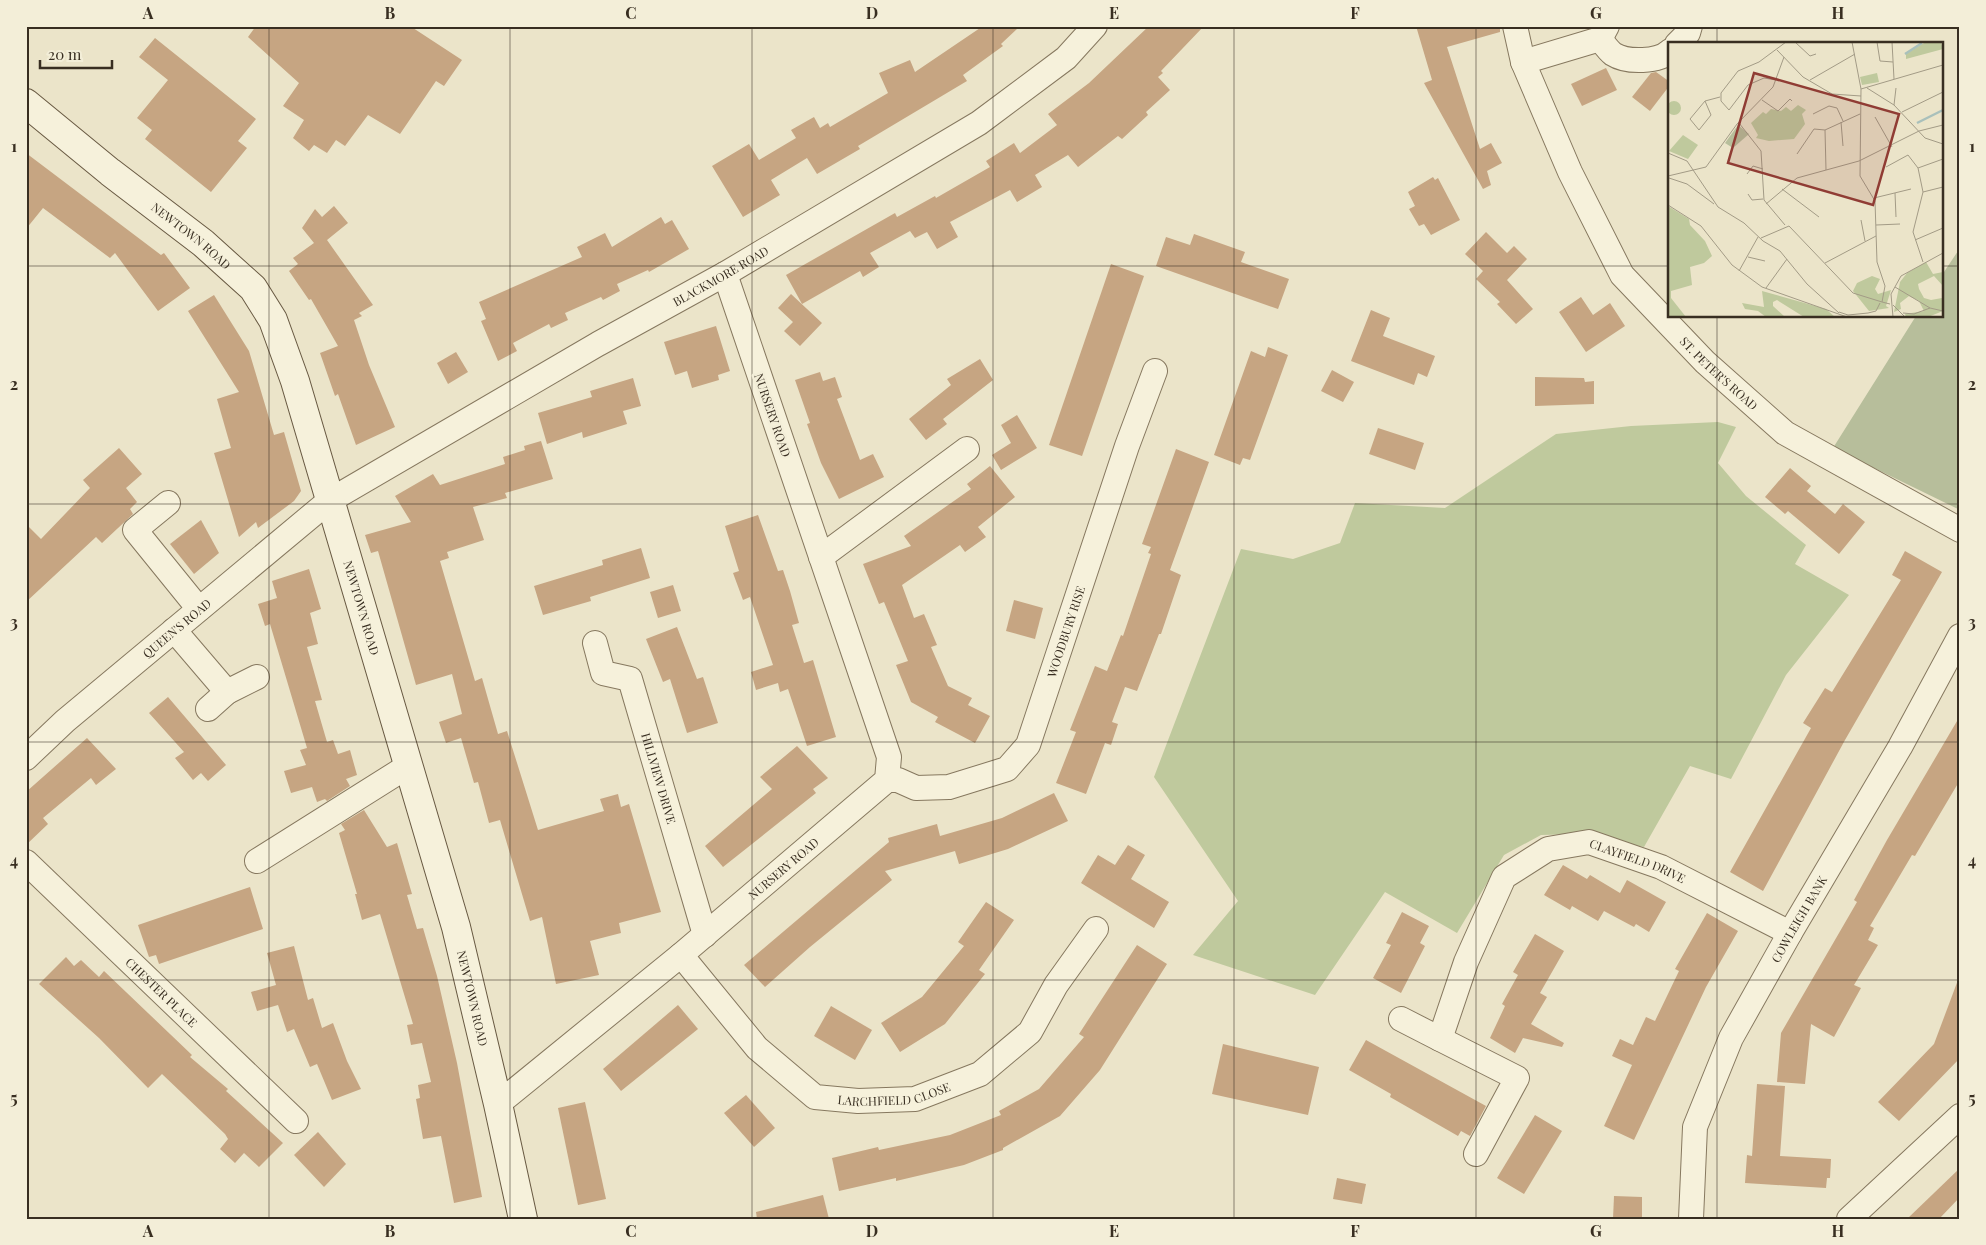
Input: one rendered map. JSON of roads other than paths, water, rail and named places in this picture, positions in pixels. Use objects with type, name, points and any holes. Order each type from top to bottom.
[{"type":"main road","name":"NEWTOWN ROAD","points":[[26,103],[110,172],[203,243],[253,288],[273,320],[295,381],[329,502],[456,927],[523,1219]]},
{"type":"street","name":"BLACKMORE ROAD","points":[[329,502],[598,344],[725,274],[979,123],[1066,58],[1095,26]]},
{"type":"street","name":"ST. PETER'S ROAD","points":[[1515,26],[1523,62],[1570,172],[1622,275],[1705,362],[1785,433],[1960,530]]},
{"type":"street","points":[[1679,42],[1688,33],[1690,26]]},
{"type":"street","points":[[1523,62],[1603,33],[1614,54],[1634,60],[1664,56],[1668,53]]},
{"type":"street","name":"NURSERY ROAD","points":[[498,1104],[681,955],[887,780],[889,757],[725,274]]},
{"type":"street","name":"WOODBURY RISE","points":[[887,780],[898,780],[916,788],[957,785],[1007,769],[1028,745],[1127,446],[1155,371]]},
{"type":"street","points":[[822,557],[967,450]]},
{"type":"street","name":"QUEEN'S ROAD","points":[[26,758],[66,721],[329,502]]},
{"type":"street","points":[[168,503],[135,530],[200,609]]},
{"type":"street","points":[[174,630],[227,692]]},
{"type":"street","name":"COWLEIGH BANK","points":[[1691,1219],[1695,1127],[1732,1038],[1790,933],[1900,747],[1960,636]]},
{"type":"street","name":"HILLVIEW DRIVE","points":[[595,643],[603,673],[630,679],[705,935]]},
{"type":"street","points":[[208,709],[227,692],[257,677]]},
{"type":"street","points":[[257,861],[408,766]]},
{"type":"street","name":"CLAYFIELD DRIVE","points":[[1440,1039],[1466,962],[1504,877],[1548,849],[1589,842],[1662,867],[1790,933]]},
{"type":"street","name":"CHESTER PLACE","points":[[26,862],[296,1121]]},
{"type":"street","name":"LARCHFIELD CLOSE","points":[[681,955],[757,1048],[815,1097],[858,1101],[916,1098],[980,1074],[1030,1032],[1056,985],[1096,929]]},
{"type":"street","points":[[1401,1019],[1517,1078],[1476,1154]]},
{"type":"street","points":[[1849,1219],[1960,1116]]}]
